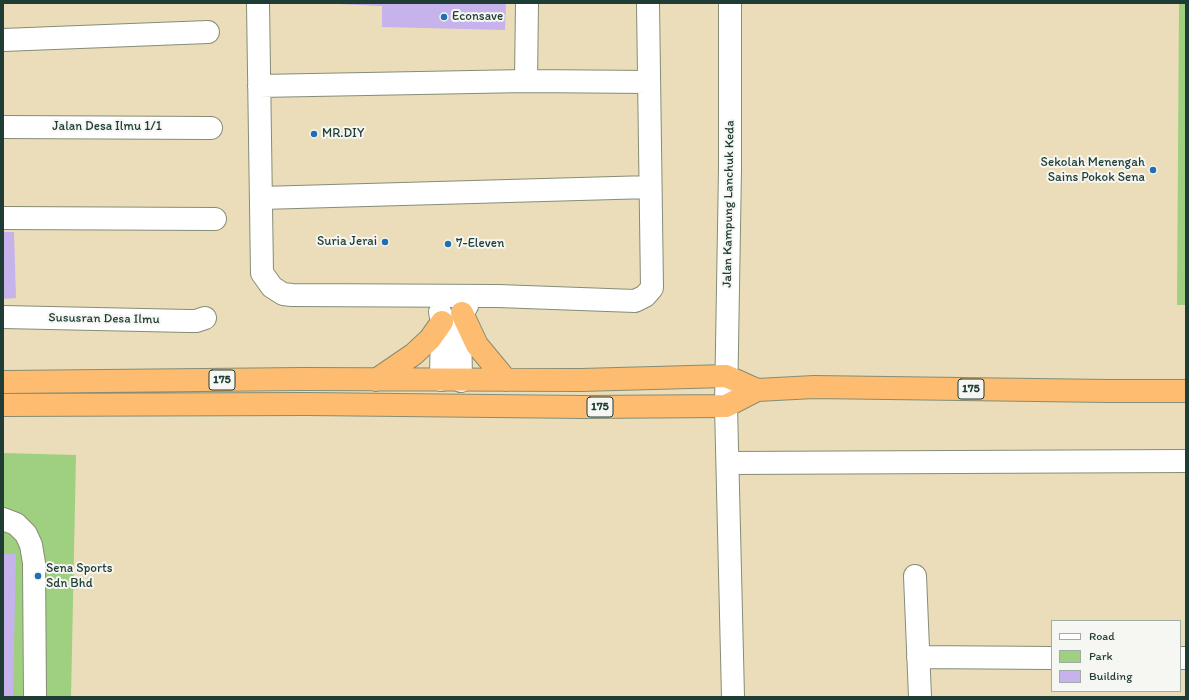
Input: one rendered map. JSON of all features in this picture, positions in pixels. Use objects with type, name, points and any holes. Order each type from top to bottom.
[{"type":"highway","points":[[376,380],[414,354],[452,317],[506,380]]},
{"type":"highway","name":"175","points":[[3,382],[376,380],[451,383],[506,380],[726,376],[757,390]]},
{"type":"highway","points":[[416,406],[451,383],[475,406]]},
{"type":"highway","name":"175","points":[[3,404],[726,406],[757,390],[814,387],[1186,391]]},
{"type":"street","points":[[258,3],[262,273],[266,282],[277,291],[283,294],[292,295],[480,296],[635,301],[645,296],[652,288],[648,3]]},
{"type":"street","points":[[526,81],[527,3]]},
{"type":"street","name":"Jalan Kampung Lanchuk Keda","points":[[730,3],[730,169],[726,406],[733,697]]},
{"type":"street","points":[[3,40],[208,32]]},
{"type":"street","points":[[259,86],[526,81],[649,82]]},
{"type":"street","name":"Jalan Desa Ilmu 1/1","points":[[3,127],[211,128]]},
{"type":"street","points":[[261,198],[650,187]]},
{"type":"street","points":[[3,218],[216,219]]},
{"type":"street","points":[[414,295],[436,304],[460,324],[451,383]]},
{"type":"street","points":[[452,317],[480,296]]},
{"type":"street","name":"Sususran Desa Ilmu","points":[[3,317],[189,321],[205,318]]},
{"type":"street","points":[[728,463],[1186,461]]},
{"type":"street","points":[[3,519],[16,524],[26,534],[31,545],[34,563],[35,697]]},
{"type":"street","points":[[915,576],[920,697]]},
{"type":"street","points":[[918,657],[1051,658]]},
{"type":"green space","points":[[1179,3],[1186,3],[1186,305],[1177,305]]},
{"type":"green space","name":"Sena Sports Sdn Bhd","points":[[3,453],[76,455],[71,697],[3,697]]},
{"type":"building","name":"Econsave","points":[[315,3],[506,3],[505,30],[382,27],[382,6]]},
{"type":"building","points":[[3,232],[14,232],[16,298],[3,299]]},
{"type":"building","points":[[3,554],[16,554],[13,697],[3,697]]},
{"type":"place","name":"Econsave","points":[[444,17]]},
{"type":"place","name":"MR.DIY","points":[[314,134]]},
{"type":"place","name":"Sekolah Menengah Sains Pokok Sena","points":[[1153,170]]},
{"type":"place","name":"Suria Jerai","points":[[385,242]]},
{"type":"place","name":"7-Eleven","points":[[448,244]]},
{"type":"place","name":"Sena Sports Sdn Bhd","points":[[38,576]]}]
